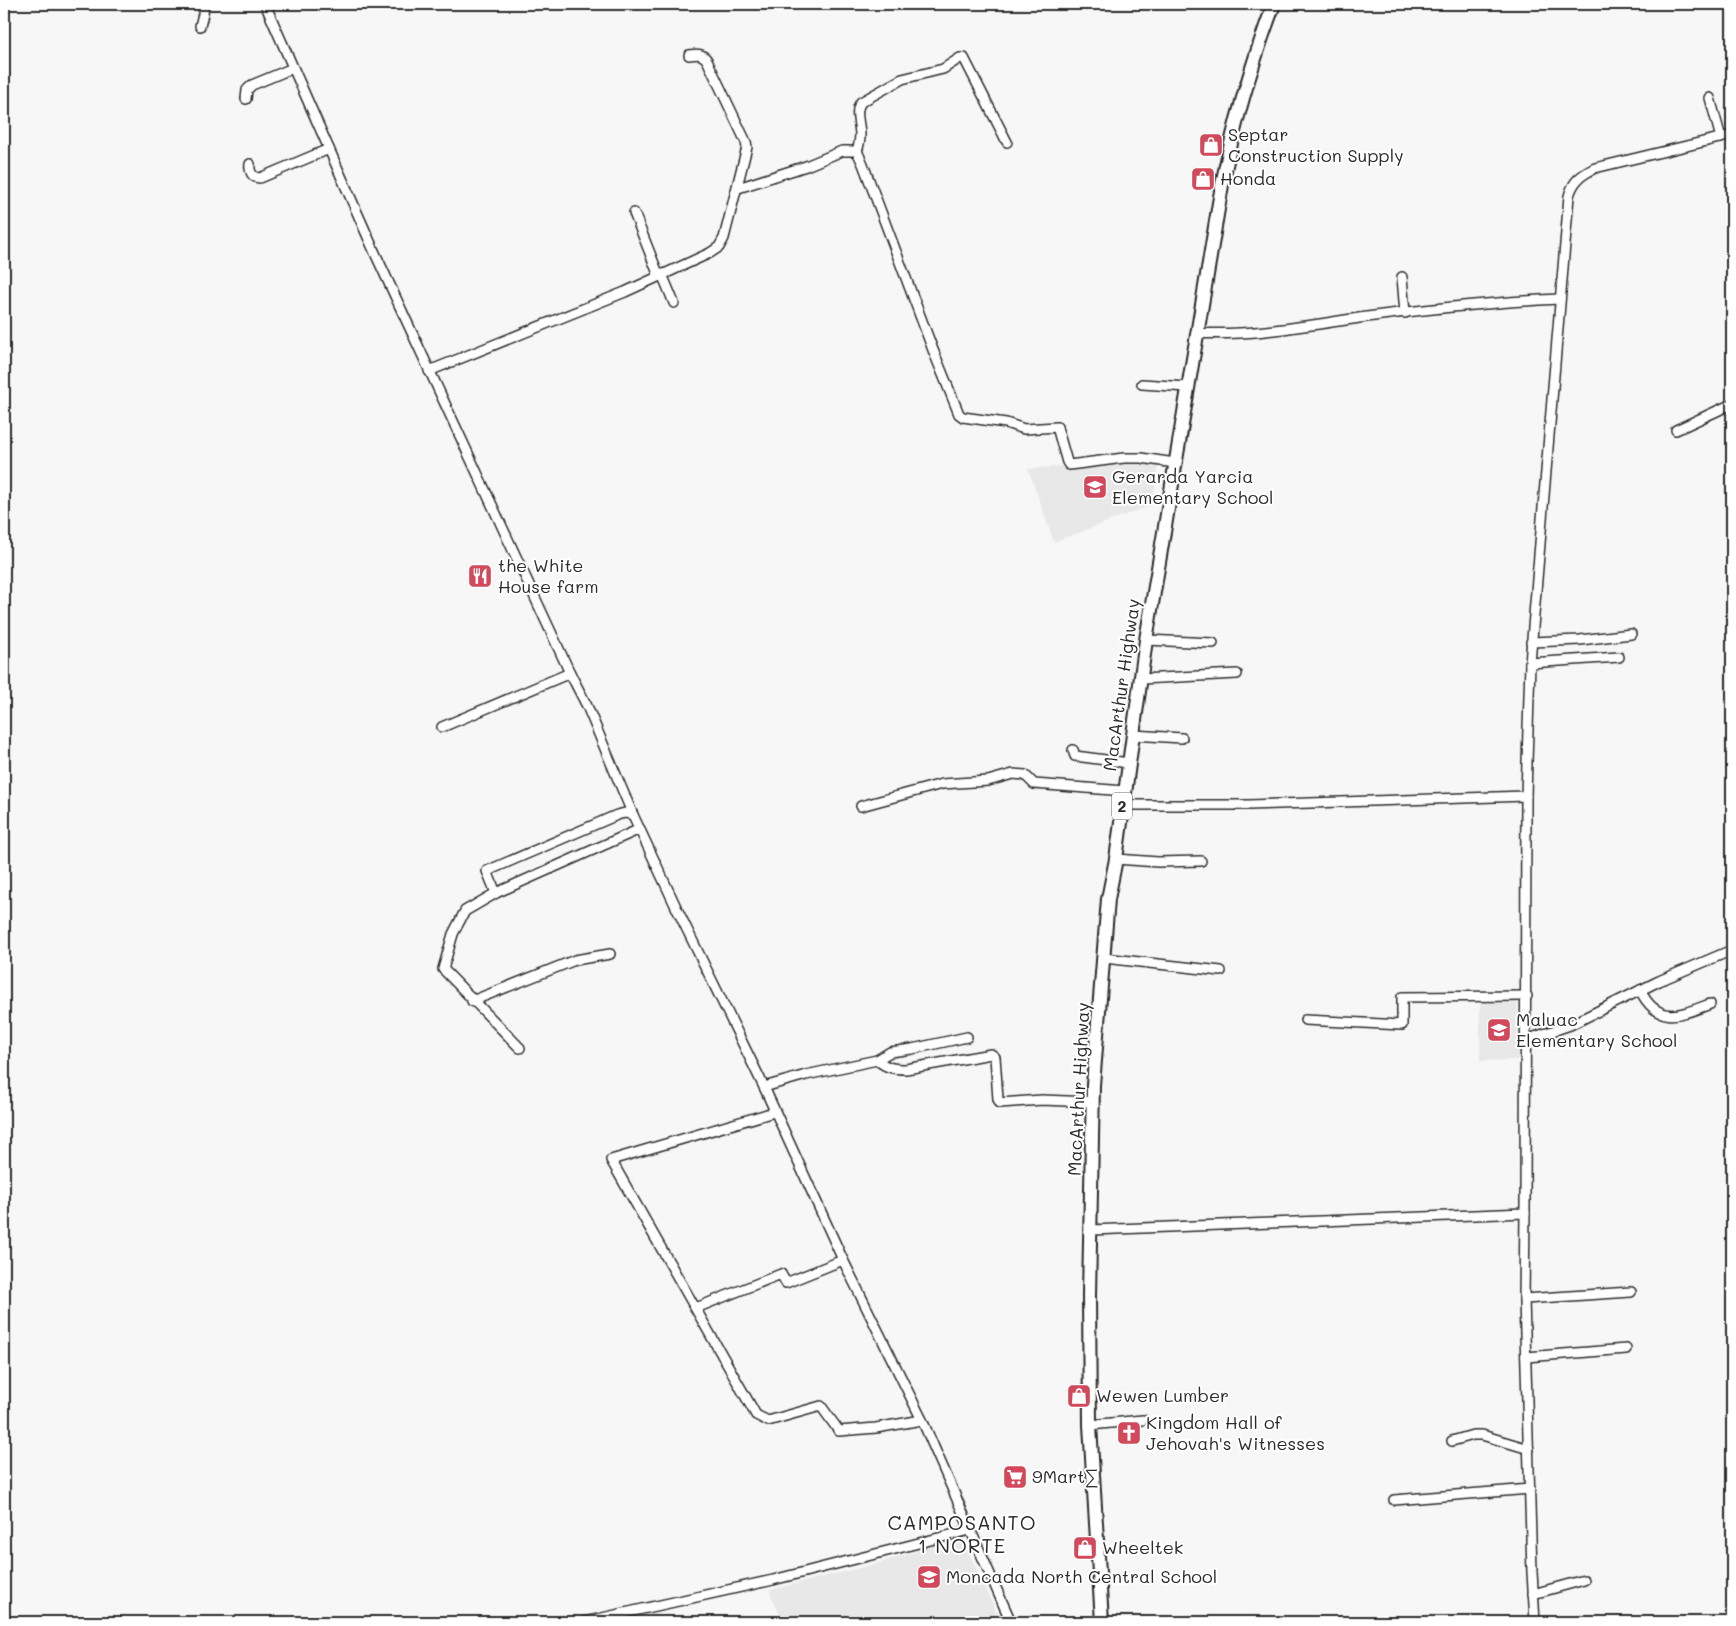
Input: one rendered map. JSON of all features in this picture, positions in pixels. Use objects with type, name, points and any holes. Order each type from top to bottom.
[{"type":"highway","name":"MacArthur Highway","points":[[1102,1622],[1090,1425],[1089,1295],[1092,1102],[1108,899],[1116,859],[1146,640],[1216,215],[1234,126],[1274,4]]},
{"type":"street","points":[[200,26],[204,14],[204,4]]},
{"type":"street","points":[[265,4],[430,371],[587,706],[676,909],[764,1087],[843,1260],[922,1420],[1011,1622]]},
{"type":"street","points":[[430,371],[625,292],[710,253],[719,247],[724,238],[747,148],[746,142],[708,60],[703,55],[689,56]]},
{"type":"street","points":[[1007,142],[964,58],[960,58],[943,69],[902,79],[861,102],[858,106],[860,135],[857,152],[959,414],[963,417],[1006,423],[1024,429],[1056,427],[1069,465],[1124,458],[1141,458],[1175,463]]},
{"type":"street","points":[[246,99],[247,90],[252,85],[293,68]]},
{"type":"street","points":[[1710,98],[1721,138]]},
{"type":"street","points":[[1535,1622],[1524,1299],[1526,796],[1530,663],[1569,196],[1571,188],[1580,176],[1595,168],[1732,135]]},
{"type":"street","points":[[250,164],[251,174],[256,178],[260,178],[329,149]]},
{"type":"street","points":[[738,188],[806,166],[842,151],[857,152]]},
{"type":"street","points":[[634,212],[660,275],[674,303]]},
{"type":"street","points":[[1402,277],[1405,312]]},
{"type":"street","points":[[1196,333],[1263,332],[1405,312],[1494,303],[1560,299]]},
{"type":"street","points":[[1142,384],[1187,387]]},
{"type":"street","points":[[1676,430],[1732,404]]},
{"type":"street","points":[[1532,642],[1580,640],[1631,634]]},
{"type":"street","points":[[1146,640],[1213,643]]},
{"type":"street","points":[[1530,663],[1619,657]]},
{"type":"street","points":[[442,727],[570,673]]},
{"type":"street","points":[[1141,679],[1237,674]]},
{"type":"street","points":[[1133,735],[1182,738]]},
{"type":"street","points":[[1073,750],[1076,756],[1129,763]]},
{"type":"street","points":[[861,806],[942,784],[988,781],[1020,773],[1025,775],[1034,784],[1125,791]]},
{"type":"street","points":[[1122,805],[1249,805],[1526,796]]},
{"type":"street","points":[[496,893],[488,871],[617,815],[633,814]]},
{"type":"street","points":[[520,1048],[472,1001],[443,969],[453,934],[465,911],[496,893],[640,829]]},
{"type":"street","points":[[1116,859],[1158,862],[1201,862]]},
{"type":"street","points":[[1526,1040],[1579,1020],[1659,980],[1732,950]]},
{"type":"street","points":[[472,1001],[575,960],[610,954]]},
{"type":"street","points":[[1104,958],[1221,971]]},
{"type":"street","points":[[1640,990],[1648,1003],[1664,1015],[1680,1015],[1710,1004]]},
{"type":"street","points":[[1305,1020],[1402,1026],[1402,996],[1526,996]]},
{"type":"street","points":[[764,1087],[806,1074],[877,1060],[890,1052],[968,1037]]},
{"type":"street","points":[[877,1060],[892,1069],[991,1054],[995,1056],[998,1099],[1000,1103],[1042,1100],[1092,1102]]},
{"type":"street","points":[[774,1112],[611,1160],[756,1415],[768,1421],[821,1406],[839,1431],[876,1428],[922,1420]]},
{"type":"street","points":[[1091,1230],[1525,1212]]},
{"type":"street","points":[[696,1308],[782,1274],[786,1283],[843,1260]]},
{"type":"street","points":[[1524,1299],[1631,1292]]},
{"type":"street","points":[[1526,1358],[1626,1349]]},
{"type":"street","points":[[1090,1425],[1143,1420]]},
{"type":"street","points":[[1452,1441],[1473,1435],[1482,1435],[1529,1449]]},
{"type":"street","points":[[1394,1500],[1530,1489]]},
{"type":"street","points":[[584,1622],[774,1580],[970,1530]]},
{"type":"street","points":[[1533,1594],[1584,1580]]},
{"type":"shaded area","name":"Gerarda Yarcia Elementary School","points":[[1140,459],[1159,463],[1152,505],[1054,542],[1028,469]]},
{"type":"shaded area","name":"Maluac Elementary School","points":[[1517,999],[1518,1060],[1480,1061],[1480,1000]]},
{"type":"shaded area","points":[[962,1537],[1001,1622],[783,1622],[769,1590],[872,1565]]},
{"type":"place","name":"Septar Construction Supply","points":[[1211,145]]},
{"type":"place","name":"Honda","points":[[1203,179]]},
{"type":"place","name":"Gerarda Yarcia Elementary School","points":[[1095,487]]},
{"type":"place","name":"the White House farm","points":[[480,576]]},
{"type":"place","name":"Maluac Elementary School","points":[[1499,1030]]},
{"type":"place","name":"Wewen Lumber","points":[[1079,1396]]},
{"type":"place","name":"Kingdom Hall of Jehovah's Witnesses","points":[[1129,1433]]},
{"type":"place","name":"9Mart∑","points":[[1015,1477]]},
{"type":"place","name":"Wheeltek","points":[[1085,1548]]},
{"type":"place","name":"Moncada North Central School","points":[[929,1577]]},
{"type":"district","name":"CAMPOSANTO 1 NORTE","points":[[962,1534]]}]
